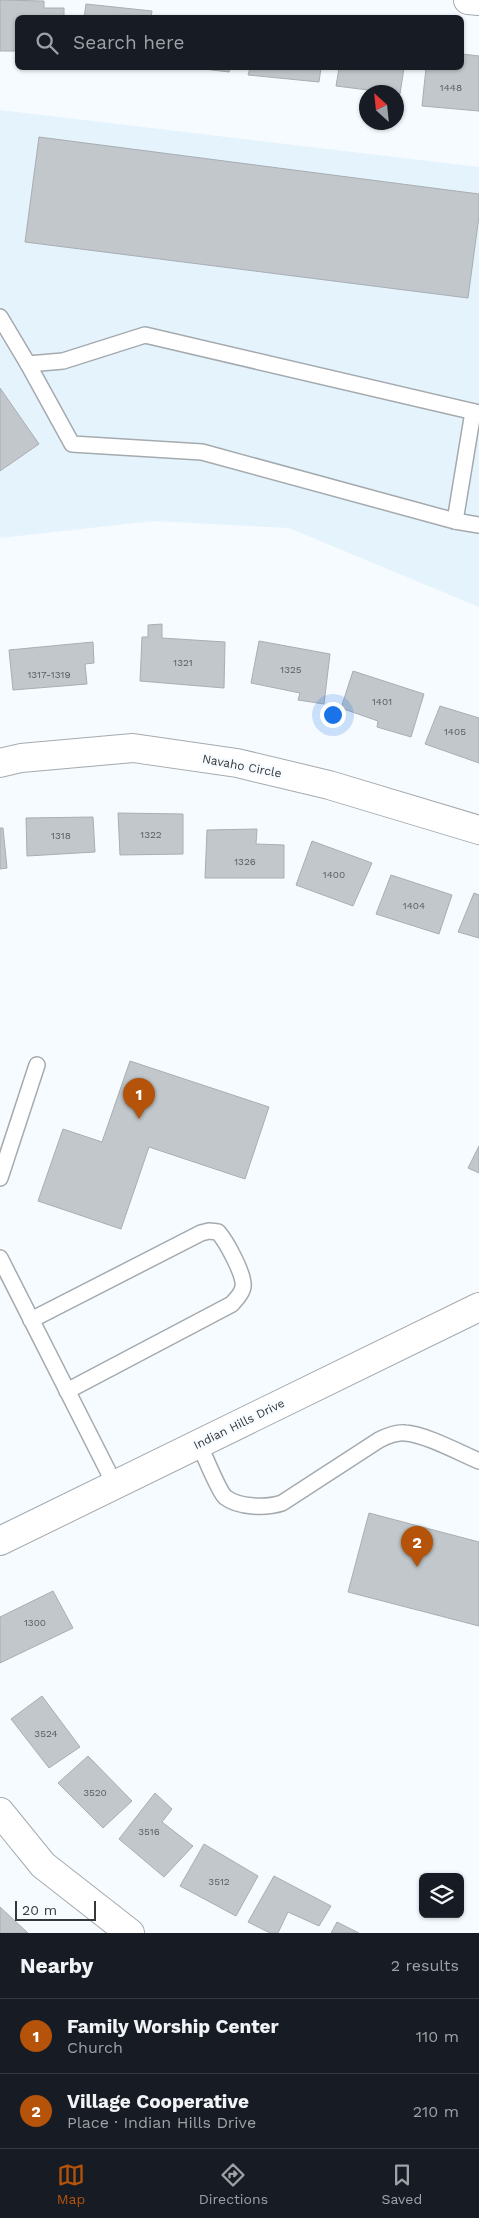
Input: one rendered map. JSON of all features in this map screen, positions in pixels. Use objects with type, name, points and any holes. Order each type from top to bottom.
[{"type":"street","points":[[468,0],[479,2]]},
{"type":"street","name":"Navaho Circle","points":[[0,763],[21,758],[133,748],[236,764],[329,785],[479,830]]},
{"type":"street","name":"Indian Hills Drive","points":[[0,1541],[479,1307]]},
{"type":"street","points":[[0,1812],[43,1865],[130,1933]]},
{"type":"lane","points":[[0,317],[72,444],[202,452],[455,521],[479,525]]},
{"type":"lane","points":[[28,364],[63,361],[145,335],[476,413],[455,521]]},
{"type":"lane","points":[[0,1178],[37,1065]]},
{"type":"lane","points":[[31,1320],[209,1231],[218,1232],[223,1238],[242,1278],[243,1287],[240,1295],[232,1304],[67,1390]]},
{"type":"lane","points":[[0,1258],[115,1485]]},
{"type":"lane","points":[[199,1444],[225,1496],[239,1504],[271,1506],[282,1503],[379,1440],[390,1435],[405,1433],[421,1436],[479,1461]]},
{"type":"shaded area","points":[[0,110],[479,167],[479,607],[289,528],[153,521],[0,538]]},
{"type":"building","points":[[0,0],[44,1],[44,8],[64,8],[64,15],[15,15],[15,51],[0,51]]},
{"type":"building","points":[[86,4],[152,11],[151,15],[84,15]]},
{"type":"building","points":[[464,54],[479,56],[479,111],[422,106],[426,70],[464,70]]},
{"type":"building","points":[[212,70],[230,70],[229,72]]},
{"type":"building","points":[[249,70],[321,70],[319,82],[248,75]]},
{"type":"building","points":[[339,70],[404,70],[401,85],[359,85],[359,89],[336,86]]},
{"type":"building","points":[[39,137],[479,194],[479,216],[468,298],[25,242]]},
{"type":"building","points":[[0,388],[39,444],[0,471]]},
{"type":"building","points":[[162,624],[162,638],[225,642],[224,688],[140,681],[142,637],[148,637],[148,625]]},
{"type":"building","points":[[259,641],[330,654],[324,704],[298,700],[300,693],[251,683]]},
{"type":"building","points":[[93,642],[94,663],[85,664],[87,684],[13,690],[9,650]]},
{"type":"building","points":[[353,671],[424,694],[411,737],[377,727],[378,721],[341,708]]},
{"type":"building","points":[[440,706],[479,718],[479,763],[425,744]]},
{"type":"building","points":[[118,813],[183,814],[183,854],[120,855]]},
{"type":"building","points":[[93,817],[95,852],[27,856],[26,818]]},
{"type":"building","points":[[0,828],[3,828],[7,868],[0,869]]},
{"type":"building","points":[[257,829],[256,844],[284,845],[284,878],[205,878],[207,830]]},
{"type":"building","points":[[312,841],[372,863],[353,906],[296,885]]},
{"type":"building","points":[[391,875],[452,895],[439,934],[376,914]]},
{"type":"building","points":[[474,893],[479,895],[479,938],[458,932]]},
{"type":"building","points":[[130,1061],[269,1107],[245,1179],[149,1147],[121,1229],[38,1201],[63,1129],[102,1142]]},
{"type":"building","points":[[479,1146],[479,1173],[468,1168]]},
{"type":"building","points":[[369,1513],[479,1542],[479,1626],[348,1592]]},
{"type":"building","points":[[53,1591],[73,1628],[0,1663],[0,1617]]},
{"type":"building","points":[[42,1696],[80,1747],[49,1768],[11,1719]]},
{"type":"building","points":[[88,1756],[132,1801],[103,1828],[58,1783]]},
{"type":"building","points":[[155,1793],[172,1809],[162,1822],[193,1846],[164,1877],[119,1839]]},
{"type":"building","points":[[204,1844],[258,1876],[236,1916],[180,1886]]},
{"type":"building","points":[[274,1876],[331,1906],[319,1926],[288,1912],[278,1933],[270,1933],[248,1922]]},
{"type":"building","points":[[0,1907],[28,1933],[0,1933]]},
{"type":"building","points":[[337,1922],[359,1933],[331,1933]]},
{"type":"place","name":"Family Worship Center","points":[[139,1119]]},
{"type":"place","name":"Village Cooperative","points":[[417,1567]]}]
